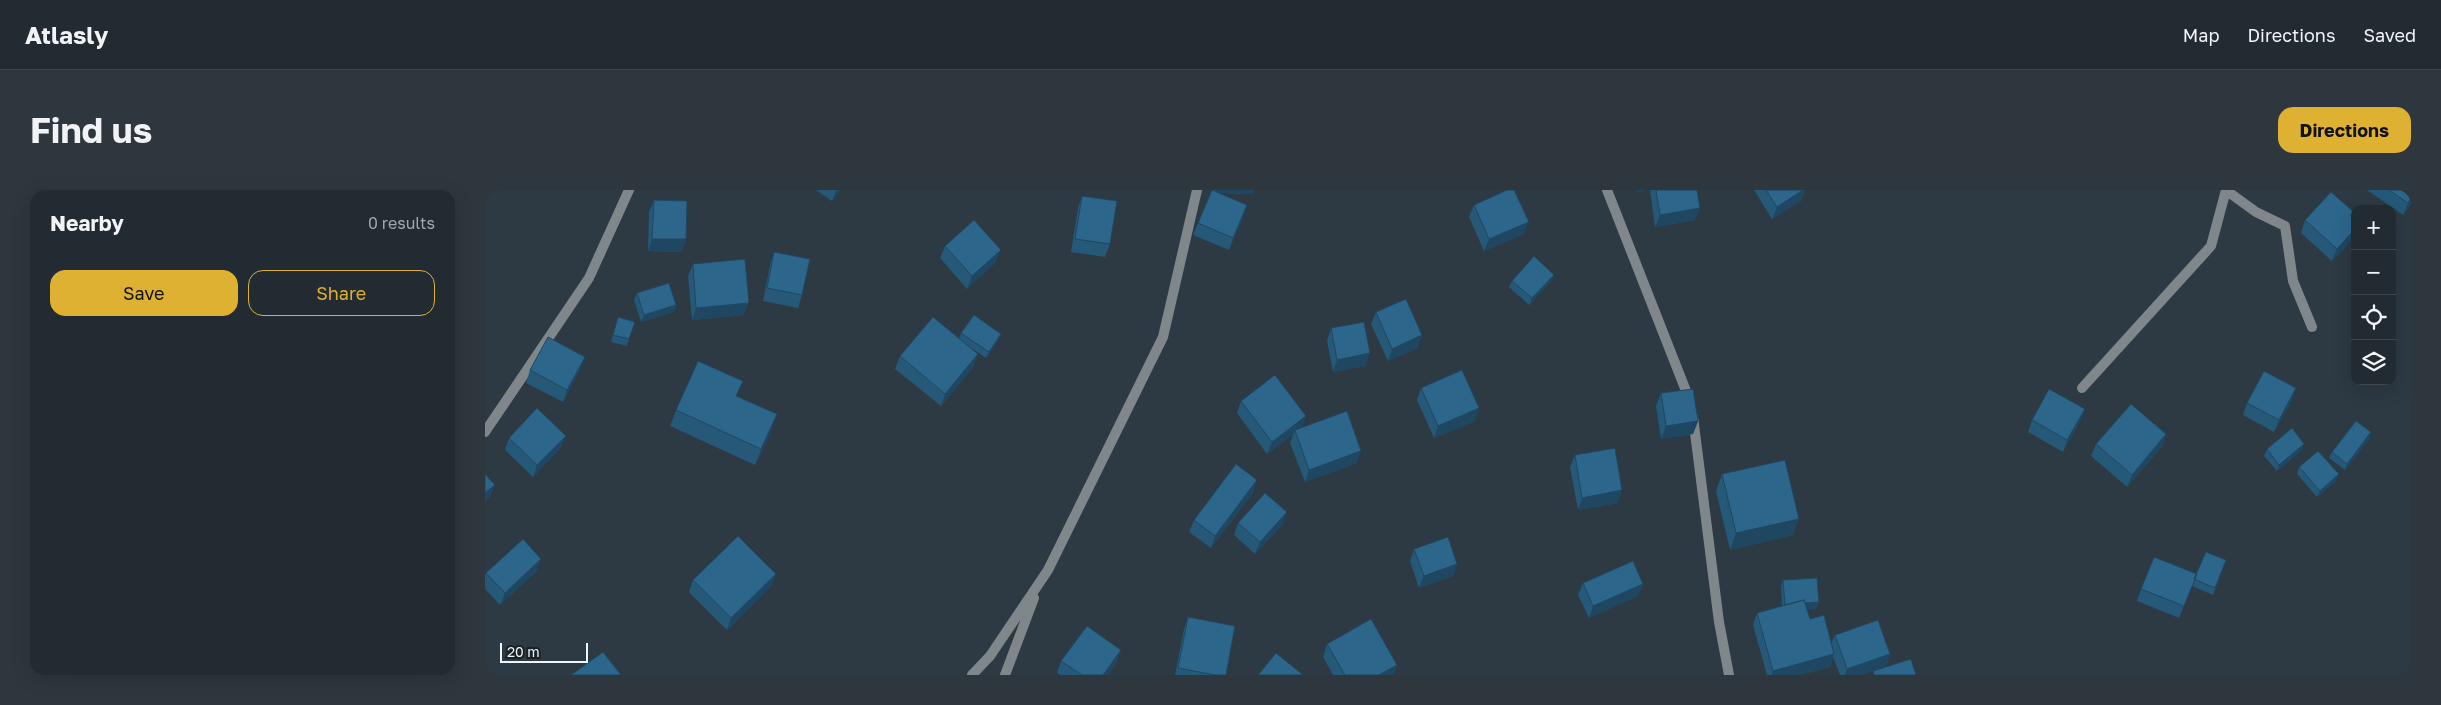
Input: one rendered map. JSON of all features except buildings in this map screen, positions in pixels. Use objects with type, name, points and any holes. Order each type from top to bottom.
[{"type":"street","points":[[485,432],[589,278],[629,190]]},
{"type":"street","points":[[972,675],[991,656],[1052,561],[1163,337],[1197,190]]},
{"type":"street","points":[[1607,190],[1691,404],[1719,622],[1729,675]]},
{"type":"street","points":[[2082,388],[2211,246],[2226,190],[2256,212],[2285,226],[2293,281],[2312,327]]},
{"type":"street","points":[[1005,675],[1040,581]]}]
